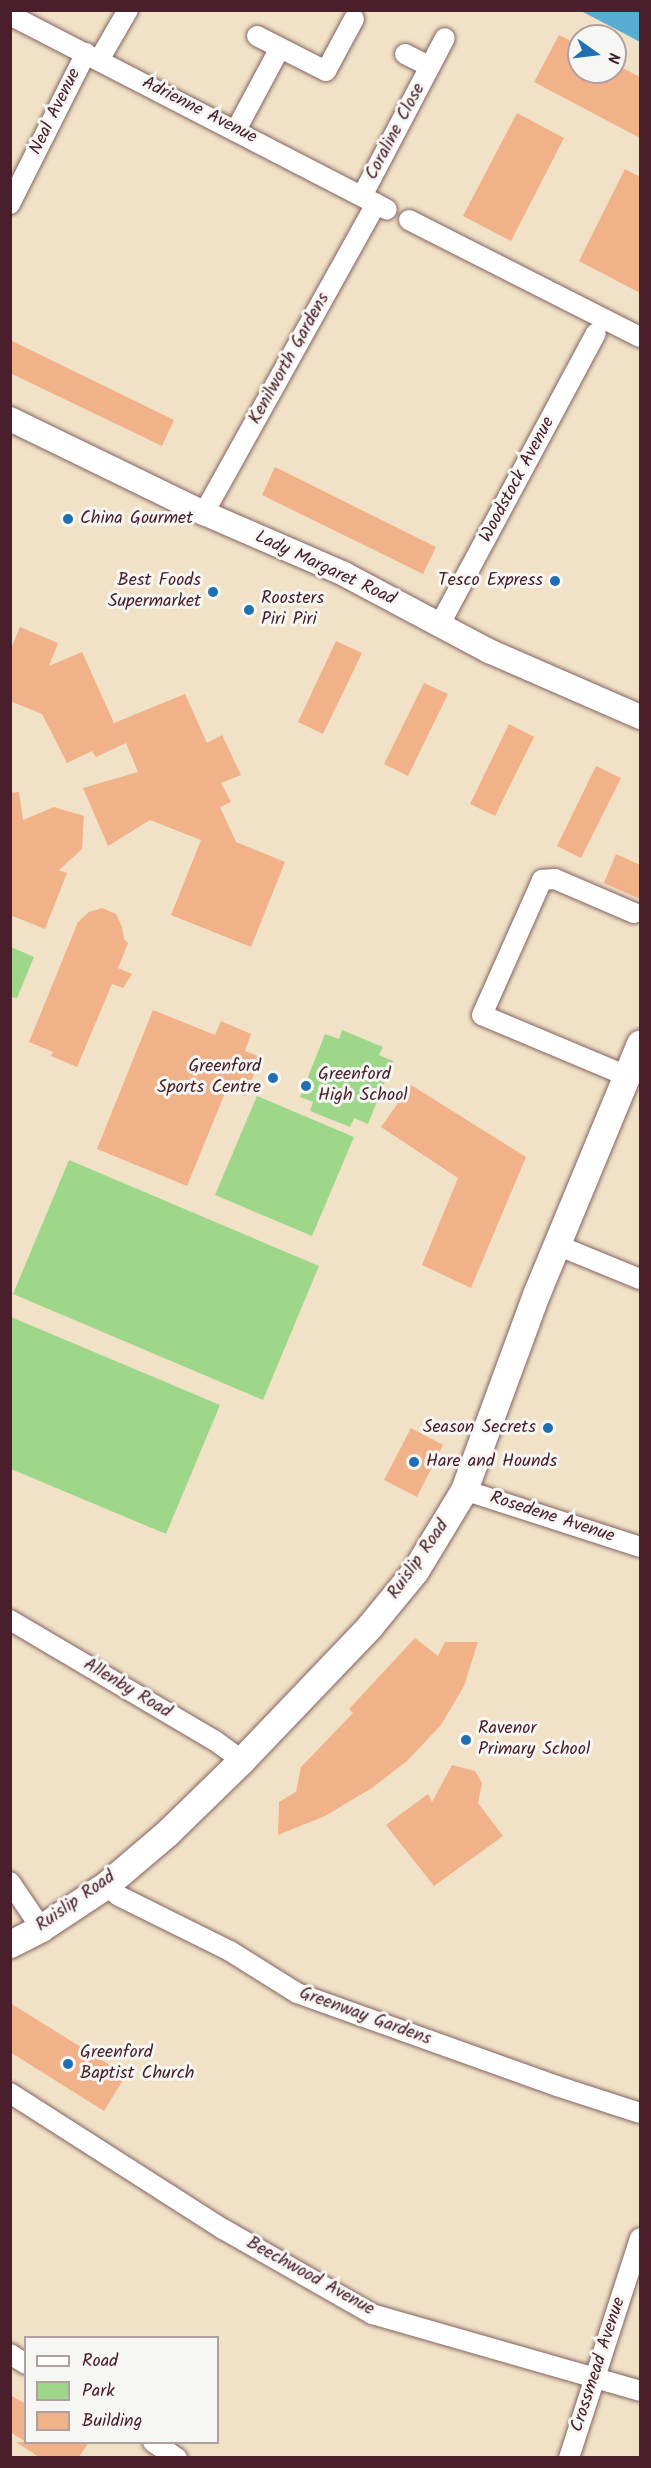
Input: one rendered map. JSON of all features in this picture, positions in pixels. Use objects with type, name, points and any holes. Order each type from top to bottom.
[{"type":"main road","name":"Ruislip Road","points":[[10,1944],[41,1928],[106,1885],[167,1833],[242,1760],[395,1597],[427,1552],[464,1490],[557,1245],[640,1043]]},
{"type":"street","name":"Neal Avenue","points":[[10,204],[92,57],[128,10]]},
{"type":"street","name":"Adrienne Avenue","points":[[10,15],[375,203]]},
{"type":"street","points":[[257,36],[326,71],[354,19]]},
{"type":"street","name":"Coraline Close","points":[[375,203],[430,67],[445,38]]},
{"type":"street","points":[[236,130],[280,48]]},
{"type":"street","name":"Coraline Close","points":[[405,54],[430,67]]},
{"type":"street","name":"Kenilworth Gardens","points":[[204,513],[375,203]]},
{"type":"street","points":[[409,220],[640,337]]},
{"type":"street","name":"Woodstock Avenue","points":[[439,626],[596,333]]},
{"type":"street","name":"Lady Margaret Road","points":[[10,418],[204,513],[344,574],[439,626],[640,717]]},
{"type":"street","points":[[627,1076],[482,1016],[542,880],[555,879],[634,913]]},
{"type":"street","points":[[557,1245],[640,1279]]},
{"type":"street","name":"Rosedene Avenue","points":[[464,1490],[640,1547]]},
{"type":"street","name":"Allenby Road","points":[[10,1620],[214,1740],[242,1760]]},
{"type":"street","points":[[10,1882],[41,1928]]},
{"type":"street","name":"Greenway Gardens","points":[[106,1885],[119,1896],[230,1951],[297,1993],[556,2086],[640,2113]]},
{"type":"street","name":"Beechwood Avenue","points":[[10,2092],[223,2229],[372,2314],[640,2391]]},
{"type":"street","name":"Crossmead Avenue","points":[[569,2457],[640,2238]]},
{"type":"street","points":[[10,2354],[24,2363]]},
{"type":"street","points":[[156,2444],[177,2457]]},
{"type":"green space","points":[[11,947],[34,957],[17,998],[11,997]]},
{"type":"green space","points":[[342,1030],[383,1047],[379,1055],[393,1061],[368,1124],[354,1118],[350,1127],[310,1111],[313,1102],[300,1097],[325,1034],[339,1039]]},
{"type":"green space","points":[[257,1096],[354,1137],[312,1236],[215,1195]]},
{"type":"green space","points":[[69,1160],[319,1266],[263,1400],[13,1294]]},
{"type":"green space","points":[[11,1317],[220,1405],[166,1534],[11,1469]]},
{"type":"water","points":[[581,11],[640,11],[640,42],[627,35],[627,24],[606,24]]},
{"type":"building","points":[[559,35],[567,39],[567,84],[627,84],[627,70],[640,77],[640,138],[534,82]]},
{"type":"building","points":[[517,113],[564,138],[511,241],[463,216]]},
{"type":"building","points":[[625,169],[640,177],[640,293],[579,261]]},
{"type":"building","points":[[10,340],[174,420],[162,446],[10,373]]},
{"type":"building","points":[[275,467],[436,547],[423,574],[262,495]]},
{"type":"building","points":[[20,627],[58,643],[49,666],[82,652],[114,723],[185,694],[207,743],[222,735],[241,775],[221,783],[231,802],[220,807],[236,842],[285,862],[251,947],[171,915],[201,840],[150,820],[108,846],[83,788],[138,772],[126,743],[96,757],[92,751],[67,763],[42,714],[10,701],[10,651]]},
{"type":"building","points":[[336,641],[362,653],[323,734],[298,722]]},
{"type":"building","points":[[424,683],[448,694],[408,776],[384,764]]},
{"type":"building","points":[[509,724],[534,737],[495,816],[470,804]]},
{"type":"building","points":[[596,766],[621,778],[581,858],[557,846]]},
{"type":"building","points":[[19,792],[23,820],[54,807],[84,816],[82,849],[59,870],[67,873],[45,929],[10,915],[10,793]]},
{"type":"building","points":[[616,854],[640,865],[640,899],[604,883]]},
{"type":"building","points":[[102,908],[116,914],[122,927],[124,939],[128,943],[118,968],[132,974],[123,988],[112,984],[77,1067],[51,1056],[53,1052],[29,1042],[78,922],[89,912]]},
{"type":"building","points":[[153,1010],[215,1035],[221,1021],[251,1034],[245,1051],[261,1057],[245,1096],[227,1088],[187,1186],[97,1149]]},
{"type":"building","points":[[411,1085],[526,1157],[471,1288],[422,1265],[458,1178],[381,1127]]},
{"type":"building","name":"Hare and Hounds","points":[[411,1428],[443,1445],[417,1497],[384,1480]]},
{"type":"building","points":[[415,1638],[438,1656],[445,1642],[478,1642],[464,1686],[441,1725],[407,1761],[372,1788],[325,1816],[278,1835],[279,1802],[296,1792],[301,1767],[353,1713],[349,1709]]},
{"type":"building","name":"Ravenor Primary School","points":[[452,1765],[475,1771],[482,1783],[478,1803],[503,1836],[434,1886],[386,1825],[428,1794],[432,1802]]},
{"type":"building","name":"Greenford Baptist Church","points":[[10,2003],[126,2075],[104,2111],[10,2052]]},
{"type":"building","points":[[10,2395],[24,2403],[24,2441],[10,2432]]},
{"type":"building","points":[[16,2442],[88,2444],[79,2457],[39,2457]]},
{"type":"place","name":"China Gourmet","points":[[68,519]]},
{"type":"place","name":"Tesco Express","points":[[555,581]]},
{"type":"place","name":"Best Foods Supermarket","points":[[213,592]]},
{"type":"place","name":"Roosters Piri Piri","points":[[249,610]]},
{"type":"place","name":"Greenford Sports Centre","points":[[273,1078]]},
{"type":"place","name":"Greenford High School","points":[[306,1086]]},
{"type":"place","name":"Season Secrets","points":[[548,1428]]},
{"type":"place","name":"Hare and Hounds","points":[[414,1462]]},
{"type":"place","name":"Ravenor Primary School","points":[[466,1740]]},
{"type":"place","name":"Greenford Baptist Church","points":[[68,2064]]}]
